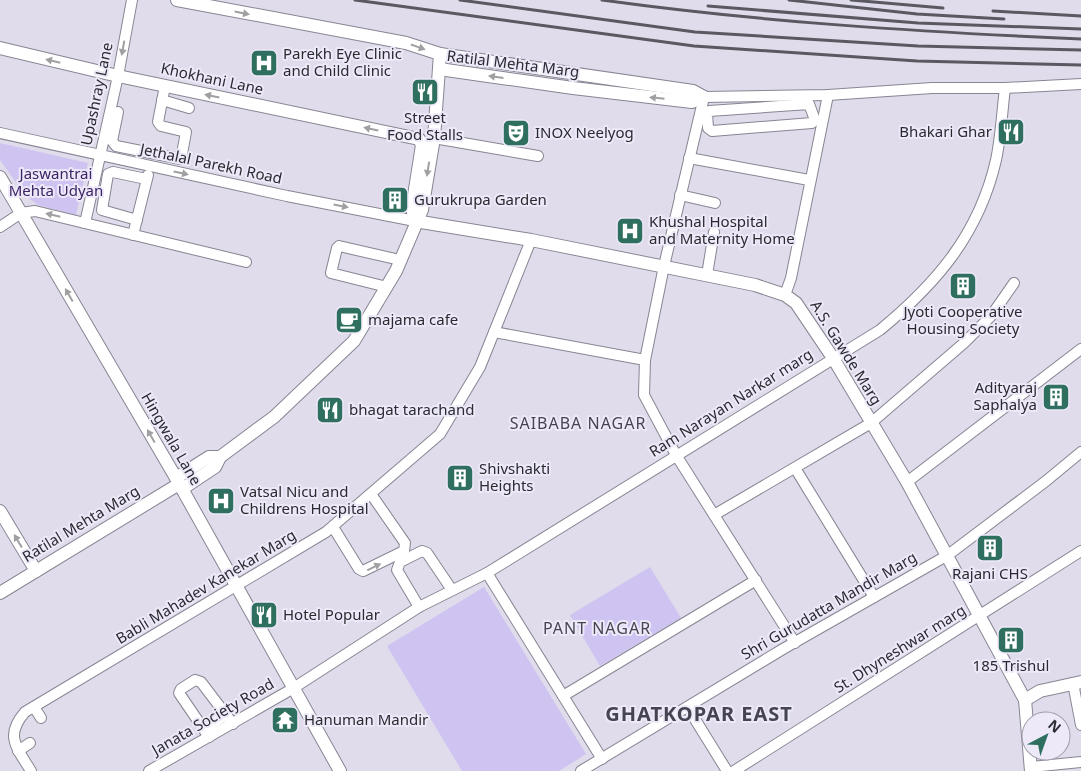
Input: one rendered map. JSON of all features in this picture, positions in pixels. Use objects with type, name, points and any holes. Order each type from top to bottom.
[{"type":"street","name":"Upashray Lane","points":[[85,223],[100,156],[112,122],[118,76],[132,0]]},
{"type":"street","points":[[176,0],[406,42],[440,54],[693,91],[704,97],[828,95],[932,88],[1005,88],[1081,84]]},
{"type":"street","name":"Khokhani Lane","points":[[0,48],[118,76],[419,139]]},
{"type":"street","points":[[439,69],[440,54]]},
{"type":"street","name":"Ratilal Mehta Marg","points":[[0,593],[179,483],[215,467],[220,457],[274,417],[354,341],[388,287],[415,221],[422,210],[434,138],[439,69],[564,87],[692,102],[704,97]]},
{"type":"street","points":[[118,112],[112,122],[114,144],[178,159],[183,156],[186,132],[161,126],[158,122],[165,86]]},
{"type":"street","name":"Ram Narayan Narkar marg","points":[[292,690],[417,604],[450,587],[487,573],[676,454],[880,330],[914,301],[937,277],[963,241],[984,201],[996,159],[1005,88]]},
{"type":"street","points":[[785,294],[791,278],[809,180],[828,95]]},
{"type":"street","points":[[704,97],[703,116],[688,158],[645,360],[644,395],[676,454],[795,643]]},
{"type":"street","points":[[721,97],[722,110]]},
{"type":"street","points":[[162,100],[190,108]]},
{"type":"street","points":[[809,104],[815,120],[812,123],[712,131],[708,128],[703,116],[709,110],[809,104]]},
{"type":"street","name":"Jethalal Parekh Road","points":[[0,133],[133,163],[415,221]]},
{"type":"street","points":[[434,138],[538,156]]},
{"type":"street","name":"Ratilal Mehta Marg","points":[[415,221],[412,208],[422,145],[419,139]]},
{"type":"street","points":[[133,163],[136,150]]},
{"type":"street","points":[[688,158],[809,180]]},
{"type":"street","points":[[133,234],[150,166]]},
{"type":"street","points":[[137,220],[104,212],[101,208],[110,172],[146,179]]},
{"type":"street","name":"Hingwala Lane","points":[[0,177],[179,483],[292,690],[340,771]]},
{"type":"street","points":[[93,187],[105,190]]},
{"type":"street","points":[[680,195],[715,203]]},
{"type":"street","points":[[0,227],[21,213],[35,211],[246,262]]},
{"type":"street","name":"A.S. Gawde Marg","points":[[415,221],[530,240],[755,285],[785,294],[796,303],[833,358],[908,482],[1025,700],[1031,770]]},
{"type":"street","points":[[707,275],[714,232]]},
{"type":"street","name":"Babli Mahadev Kanekar Marg","points":[[31,771],[18,751],[13,735],[16,723],[34,708],[333,527],[440,434],[480,368],[530,240]]},
{"type":"street","points":[[388,287],[331,273],[337,248],[339,246],[400,260]]},
{"type":"street","points":[[714,515],[871,423],[910,387],[939,365],[991,316],[1014,283]]},
{"type":"street","points":[[494,332],[645,360]]},
{"type":"street","points":[[908,482],[1081,349]]},
{"type":"street","name":"Shri Gurudatta Mandir Marg","points":[[581,771],[795,643],[948,555],[1081,452]]},
{"type":"street","points":[[795,468],[874,597]]},
{"type":"street","points":[[333,527],[359,569],[363,571],[404,551],[405,543],[371,494]]},
{"type":"street","points":[[0,510],[36,571]]},
{"type":"street","points":[[417,604],[397,570],[400,562],[425,551],[450,587]]},
{"type":"street","name":"St. Dhyneshwar marg","points":[[734,771],[1081,551]]},
{"type":"street","points":[[487,573],[602,759]]},
{"type":"street","points":[[563,696],[756,580]]},
{"type":"street","points":[[206,733],[180,693],[181,689],[195,680],[200,680],[229,719]]},
{"type":"street","points":[[1025,700],[1040,691],[1077,682],[1081,725]]},
{"type":"street","name":"Janata Society Road","points":[[149,771],[229,719],[292,690]]},
{"type":"street","points":[[34,708],[41,718]]},
{"type":"street","points":[[688,708],[727,771]]},
{"type":"street","points":[[18,751],[30,743]]},
{"type":"street","points":[[1031,770],[1081,762]]},
{"type":"green space","name":"Jaswantrai Mehta Udyan","points":[[0,143],[88,163],[76,215],[38,205],[25,195],[0,160]]},
{"type":"green space","points":[[650,567],[681,618],[600,666],[570,615]]},
{"type":"green space","points":[[484,587],[586,754],[559,771],[462,771],[387,646]]},
{"type":"railway","points":[[355,0],[694,46],[917,61],[1081,65]]},
{"type":"railway","points":[[460,0],[695,32],[918,46],[1081,50]]},
{"type":"railway","points":[[602,0],[662,8],[841,25],[1081,39]]},
{"type":"railway","points":[[789,0],[917,14],[1004,19]]},
{"type":"railway","points":[[851,0],[943,8]]},
{"type":"railway","points":[[708,6],[918,23],[1081,29]]},
{"type":"railway","points":[[993,11],[1081,16]]},
{"type":"place","name":"Parekh Eye Clinic and Child Clinic","points":[[264,63]]},
{"type":"place","name":"Street Food Stalls","points":[[425,92]]},
{"type":"place","name":"Bhakari Ghar","points":[[1011,132]]},
{"type":"place","name":"INOX Neelyog","points":[[516,133]]},
{"type":"place","name":"Gurukrupa Garden","points":[[395,200]]},
{"type":"place","name":"Khushal Hospital and Maternity Home","points":[[630,231]]},
{"type":"place","name":"Jyoti Cooperative Housing Society","points":[[963,286]]},
{"type":"place","name":"majama cafe","points":[[349,320]]},
{"type":"place","name":"Adityaraj Saphalya","points":[[1056,397]]},
{"type":"place","name":"bhagat tarachand","points":[[330,410]]},
{"type":"place","name":"Shivshakti Heights","points":[[460,478]]},
{"type":"place","name":"Vatsal Nicu and Childrens Hospital","points":[[221,501]]},
{"type":"place","name":"Rajani CHS","points":[[990,548]]},
{"type":"place","name":"Hotel Popular","points":[[264,615]]},
{"type":"place","name":"185 Trishul","points":[[1011,640]]},
{"type":"place","name":"Hanuman Mandir","points":[[285,720]]},
{"type":"district","name":"SAIBABA NAGAR","points":[[578,423]]},
{"type":"district","name":"PANT NAGAR","points":[[597,628]]},
{"type":"district","name":"GHATKOPAR EAST","points":[[699,714]]}]
